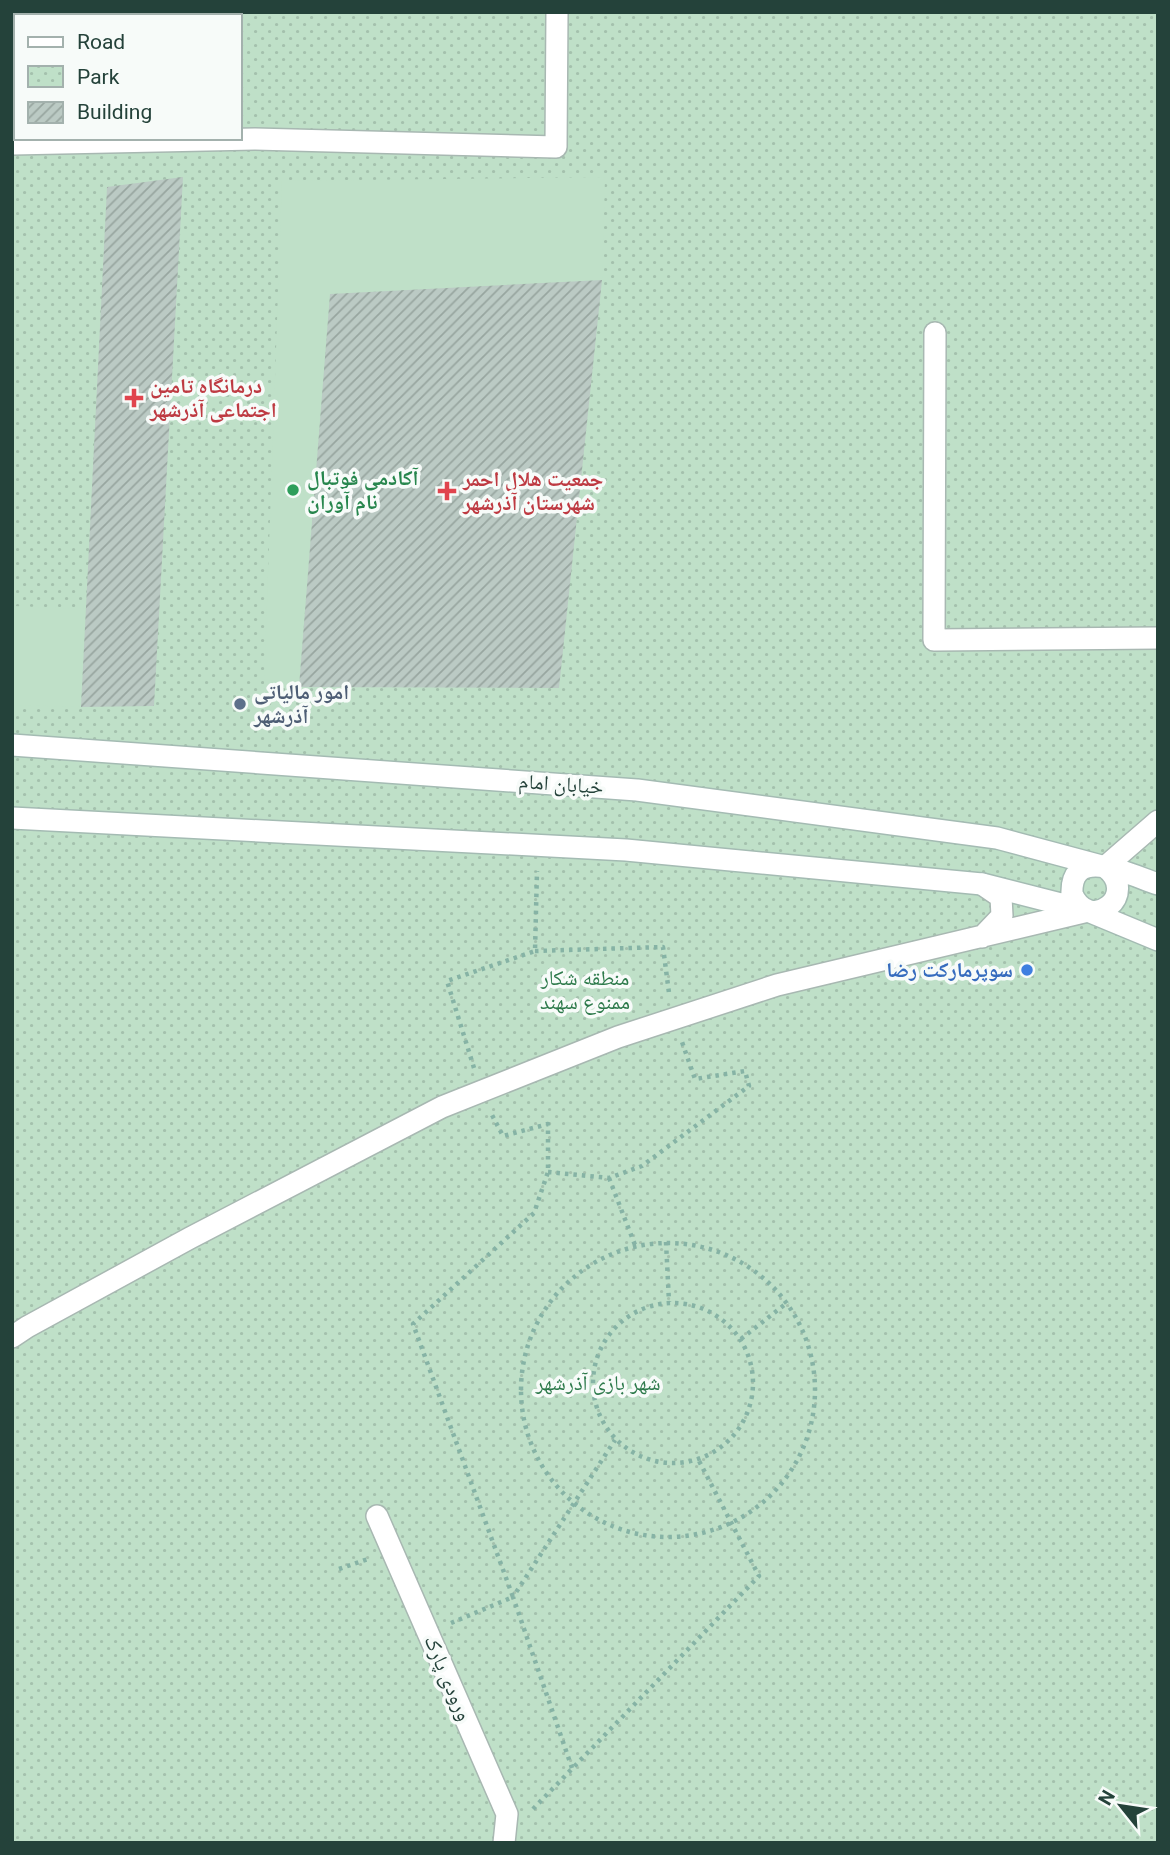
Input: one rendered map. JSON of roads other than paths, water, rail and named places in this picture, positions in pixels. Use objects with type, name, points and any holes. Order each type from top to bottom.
[{"type":"street","points":[[242,139],[556,147],[557,12]]},
{"type":"street","points":[[12,144],[206,140]]},
{"type":"street","points":[[935,333],[934,640],[1158,638]]},
{"type":"street","name":"خیابان امام","points":[[12,745],[637,790],[997,838],[1158,884]]},
{"type":"street","points":[[12,818],[626,850],[982,884],[1088,911]]},
{"type":"street","points":[[1105,867],[1158,821]]},
{"type":"street","points":[[12,1337],[27,1326],[190,1238],[442,1107],[618,1037],[777,985],[1088,911],[1104,910],[1115,899],[1118,884],[1115,877],[1105,867],[1083,867],[1073,878],[1072,894],[1081,907],[1088,911],[1158,940]]},
{"type":"street","points":[[981,937],[1002,916],[1001,897],[982,884]]},
{"type":"street","name":"ورودی پارک","points":[[377,1516],[507,1814],[505,1840]]},
{"type":"place","name":"درمانگاه تامین اجتماعی آذرشهر","points":[[134,398]]},
{"type":"place","name":"آکادمی فوتبال نام آوران","points":[[293,490]]},
{"type":"place","name":"جمعیت هلال احمر شهرستان آذرشهر","points":[[447,491]]},
{"type":"place","name":"امور مالیاتی آذرشهر","points":[[240,704]]},
{"type":"place","name":"سوپرمارکت رضا","points":[[1027,970]]},
{"type":"park label","name":"منطقه شکار ممنوع سهند","points":[[585,990]]},
{"type":"park label","name":"شهر بازی آذرشهر","points":[[598,1383]]}]
